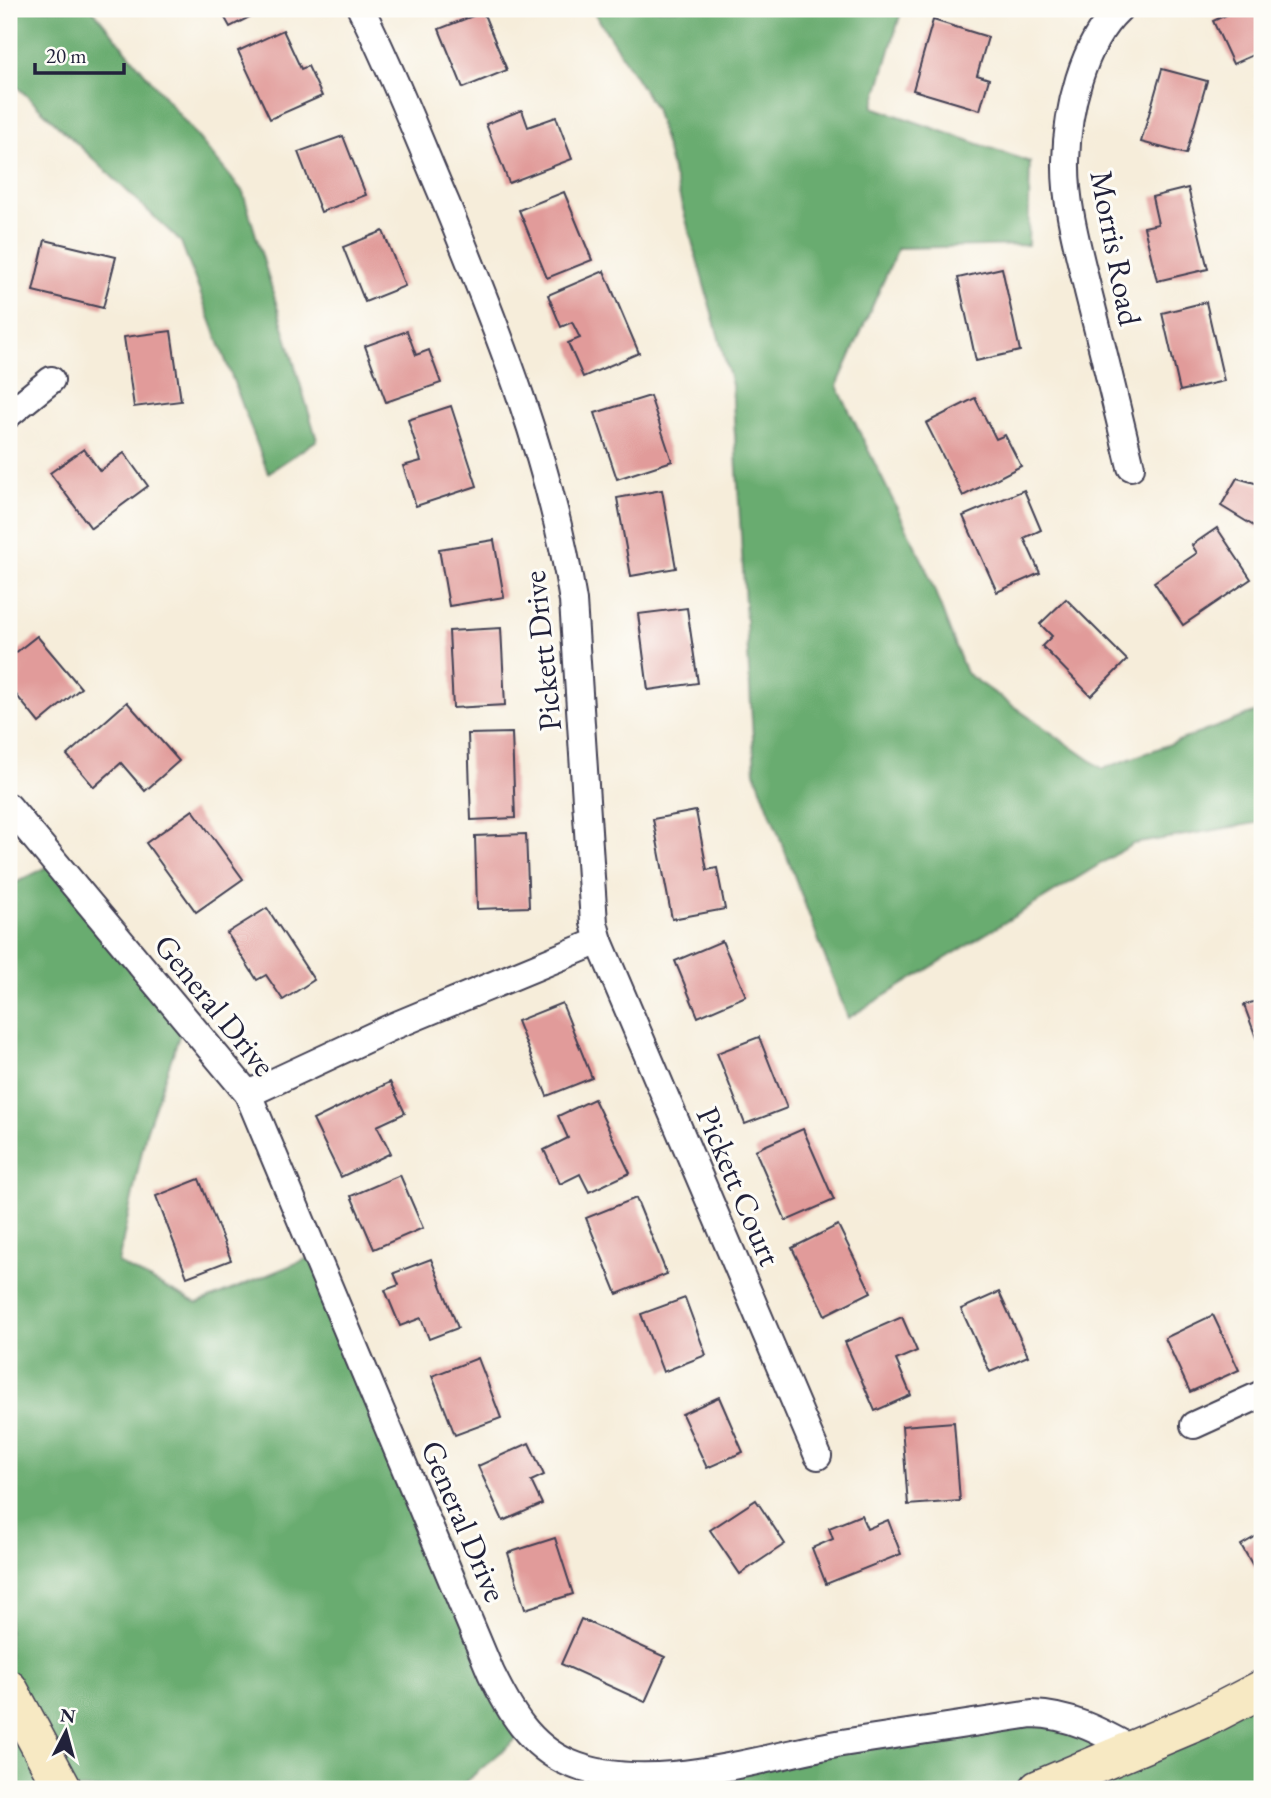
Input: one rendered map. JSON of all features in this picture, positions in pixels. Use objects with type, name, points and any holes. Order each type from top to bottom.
[{"type":"street","name":"Pickett Drive","points":[[361,9],[381,47],[476,276],[532,426],[565,553],[573,601],[586,756],[594,923],[599,941]]},
{"type":"street","name":"Morris Road","points":[[1119,9],[1107,20],[1085,63],[1071,114],[1066,161],[1069,211],[1131,467]]},
{"type":"street","points":[[9,414],[51,380]]},
{"type":"street","name":"General Drive","points":[[9,807],[248,1094],[491,1672],[510,1712],[546,1750],[568,1763],[589,1770],[635,1777],[699,1770],[840,1743],[1032,1714],[1051,1714],[1090,1726],[1132,1749]]},
{"type":"street","points":[[248,1094],[394,1026],[599,941]]},
{"type":"street","name":"Pickett Court","points":[[599,941],[818,1457]]},
{"type":"street","points":[[1194,1425],[1262,1394]]},
{"type":"street","points":[[9,1689],[64,1789]]},
{"type":"street","points":[[1038,1789],[1213,1714],[1262,1689]]},
{"type":"green space","points":[[9,9],[92,9],[243,192],[317,440],[268,473],[181,242],[9,79]]},
{"type":"green space","points":[[592,9],[902,9],[873,107],[1030,162],[1028,245],[898,248],[837,386],[925,566],[966,673],[1103,769],[1262,710],[1262,822],[1133,844],[848,1018],[755,772],[732,385],[655,108]]},
{"type":"green space","points":[[55,863],[185,1019],[146,1132],[118,1263],[197,1304],[316,1255],[526,1731],[457,1789],[9,1789],[9,886]]},
{"type":"green space","points":[[1262,1689],[1262,1789],[679,1789],[699,1770],[1032,1714],[1132,1749]]},
{"type":"building","points":[[220,9],[265,9],[230,27]]},
{"type":"building","points":[[1239,9],[1262,9],[1262,51],[1233,64],[1213,21]]},
{"type":"building","points":[[483,12],[507,70],[463,88],[439,29]]},
{"type":"building","points":[[933,20],[988,37],[977,75],[989,79],[980,110],[913,90]]},
{"type":"building","points":[[283,30],[301,69],[308,66],[322,96],[270,119],[238,51]]},
{"type":"building","points":[[1162,69],[1207,81],[1186,154],[1141,142]]},
{"type":"building","points":[[522,110],[528,127],[556,117],[572,159],[509,183],[486,124]]},
{"type":"building","points":[[343,136],[366,195],[321,212],[298,152]]},
{"type":"building","points":[[1188,188],[1208,269],[1157,281],[1144,227],[1158,224],[1152,197]]},
{"type":"building","points":[[564,192],[592,260],[547,278],[519,210]]},
{"type":"building","points":[[383,231],[405,286],[365,302],[343,247]]},
{"type":"building","points":[[45,240],[116,257],[103,308],[33,291]]},
{"type":"building","points":[[1002,268],[1020,351],[976,361],[958,278]]},
{"type":"building","points":[[604,271],[639,353],[583,377],[568,343],[580,338],[572,322],[561,327],[548,295]]},
{"type":"building","points":[[1206,302],[1224,381],[1180,391],[1162,313]]},
{"type":"building","points":[[171,331],[181,401],[134,407],[124,337]]},
{"type":"building","points":[[407,331],[416,355],[429,350],[441,383],[386,402],[365,346]]},
{"type":"building","points":[[650,396],[672,461],[617,479],[595,413]]},
{"type":"building","points":[[975,398],[996,439],[1005,435],[1021,466],[963,496],[926,423]]},
{"type":"building","points":[[451,406],[477,486],[416,506],[403,466],[421,461],[408,420]]},
{"type":"building","points":[[84,449],[100,471],[124,453],[148,486],[91,528],[50,473]]},
{"type":"building","points":[[1237,478],[1262,485],[1262,531],[1221,506]]},
{"type":"building","points":[[662,490],[676,568],[631,576],[617,498]]},
{"type":"building","points":[[1024,490],[1041,530],[1024,538],[1040,573],[997,592],[963,516]]},
{"type":"building","points":[[1217,528],[1251,579],[1183,625],[1154,582],[1197,553],[1192,545]]},
{"type":"building","points":[[494,540],[504,597],[449,606],[439,549]]},
{"type":"building","points":[[1066,599],[1127,660],[1091,696],[1042,646],[1052,636],[1040,624]]},
{"type":"building","points":[[687,608],[698,683],[648,690],[638,614]]},
{"type":"building","points":[[501,628],[505,705],[453,708],[449,631]]},
{"type":"building","points":[[37,636],[81,688],[39,723],[9,686],[9,658]]},
{"type":"building","points":[[127,702],[179,761],[145,791],[121,763],[94,787],[67,755]]},
{"type":"building","points":[[512,733],[515,818],[471,820],[468,734]]},
{"type":"building","points":[[193,810],[243,879],[196,912],[146,843]]},
{"type":"building","points":[[696,811],[707,870],[717,868],[725,909],[672,919],[653,819]]},
{"type":"building","points":[[526,834],[529,907],[477,909],[475,836]]},
{"type":"building","points":[[267,908],[314,980],[283,1000],[266,975],[257,980],[227,933]]},
{"type":"building","points":[[722,941],[746,996],[698,1017],[675,961]]},
{"type":"building","points":[[1262,999],[1262,1038],[1257,1040],[1244,1005]]},
{"type":"building","points":[[562,1003],[592,1078],[547,1096],[517,1021]]},
{"type":"building","points":[[759,1037],[787,1108],[745,1124],[717,1053]]},
{"type":"building","points":[[390,1082],[405,1113],[377,1126],[391,1153],[341,1177],[313,1120]]},
{"type":"building","points":[[594,1099],[630,1173],[589,1192],[580,1174],[560,1184],[544,1150],[568,1138],[558,1116]]},
{"type":"building","points":[[803,1129],[834,1200],[786,1221],[755,1150]]},
{"type":"building","points":[[400,1175],[423,1228],[374,1249],[351,1196]]},
{"type":"building","points":[[199,1179],[231,1260],[187,1277],[156,1196]]},
{"type":"building","points":[[636,1198],[667,1274],[617,1294],[586,1218]]},
{"type":"building","points":[[838,1225],[871,1292],[825,1315],[792,1248]]},
{"type":"building","points":[[431,1259],[458,1328],[429,1339],[421,1318],[400,1326],[385,1290],[399,1285],[394,1273]]},
{"type":"building","points":[[999,1292],[1028,1356],[990,1372],[961,1309]]},
{"type":"building","points":[[685,1298],[706,1355],[663,1372],[641,1314]]},
{"type":"building","points":[[1213,1315],[1239,1370],[1190,1392],[1165,1338]]},
{"type":"building","points":[[902,1317],[917,1351],[896,1360],[911,1395],[875,1411],[845,1342]]},
{"type":"building","points":[[478,1358],[501,1418],[455,1435],[432,1376]]},
{"type":"building","points":[[719,1397],[743,1452],[707,1468],[682,1414]]},
{"type":"building","points":[[954,1422],[960,1501],[908,1505],[902,1426]]},
{"type":"building","points":[[529,1443],[544,1475],[531,1481],[542,1504],[503,1521],[478,1466]]},
{"type":"building","points":[[756,1500],[785,1544],[740,1574],[710,1530]]},
{"type":"building","points":[[861,1515],[867,1529],[888,1520],[901,1554],[826,1584],[812,1548],[833,1539],[829,1528]]},
{"type":"building","points":[[1262,1533],[1262,1581],[1241,1545]]},
{"type":"building","points":[[555,1538],[573,1594],[525,1609],[508,1553]]},
{"type":"building","points":[[581,1619],[665,1657],[645,1702],[561,1664]]}]
